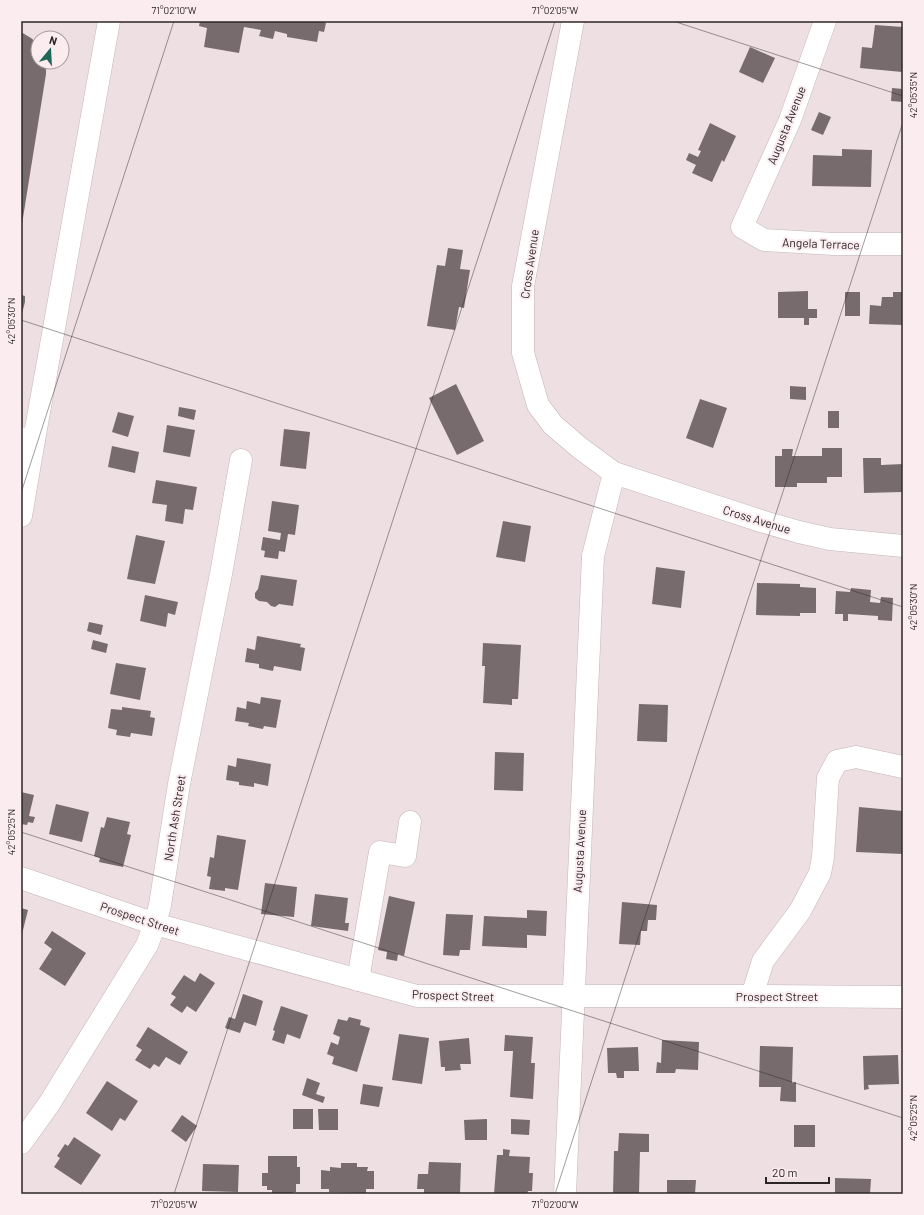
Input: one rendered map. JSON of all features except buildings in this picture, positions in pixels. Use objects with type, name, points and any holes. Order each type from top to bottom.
[{"type":"street","points":[[22,510],[28,439],[109,21]]},
{"type":"street","name":"Cross Avenue","points":[[573,21],[523,286],[522,353],[538,405],[553,425],[580,448],[614,473],[799,532],[830,539],[903,546]]},
{"type":"street","name":"Augusta Avenue","points":[[742,227],[790,120],[825,21]]},
{"type":"street","name":"Angela Terrace","points":[[742,227],[764,240],[834,244],[903,244]]},
{"type":"street","name":"North Ash Street","points":[[21,1143],[49,1104],[143,952],[155,924],[160,905],[179,784],[222,568],[241,460]]},
{"type":"street","name":"Augusta Avenue","points":[[565,1194],[593,556],[614,473]]},
{"type":"street","points":[[752,996],[763,961],[800,911],[820,873],[824,858],[828,778],[837,761],[856,757],[903,767]]},
{"type":"street","points":[[358,980],[380,852],[405,856],[410,822]]},
{"type":"street","name":"Prospect Street","points":[[21,878],[155,924],[417,996],[903,997]]}]
